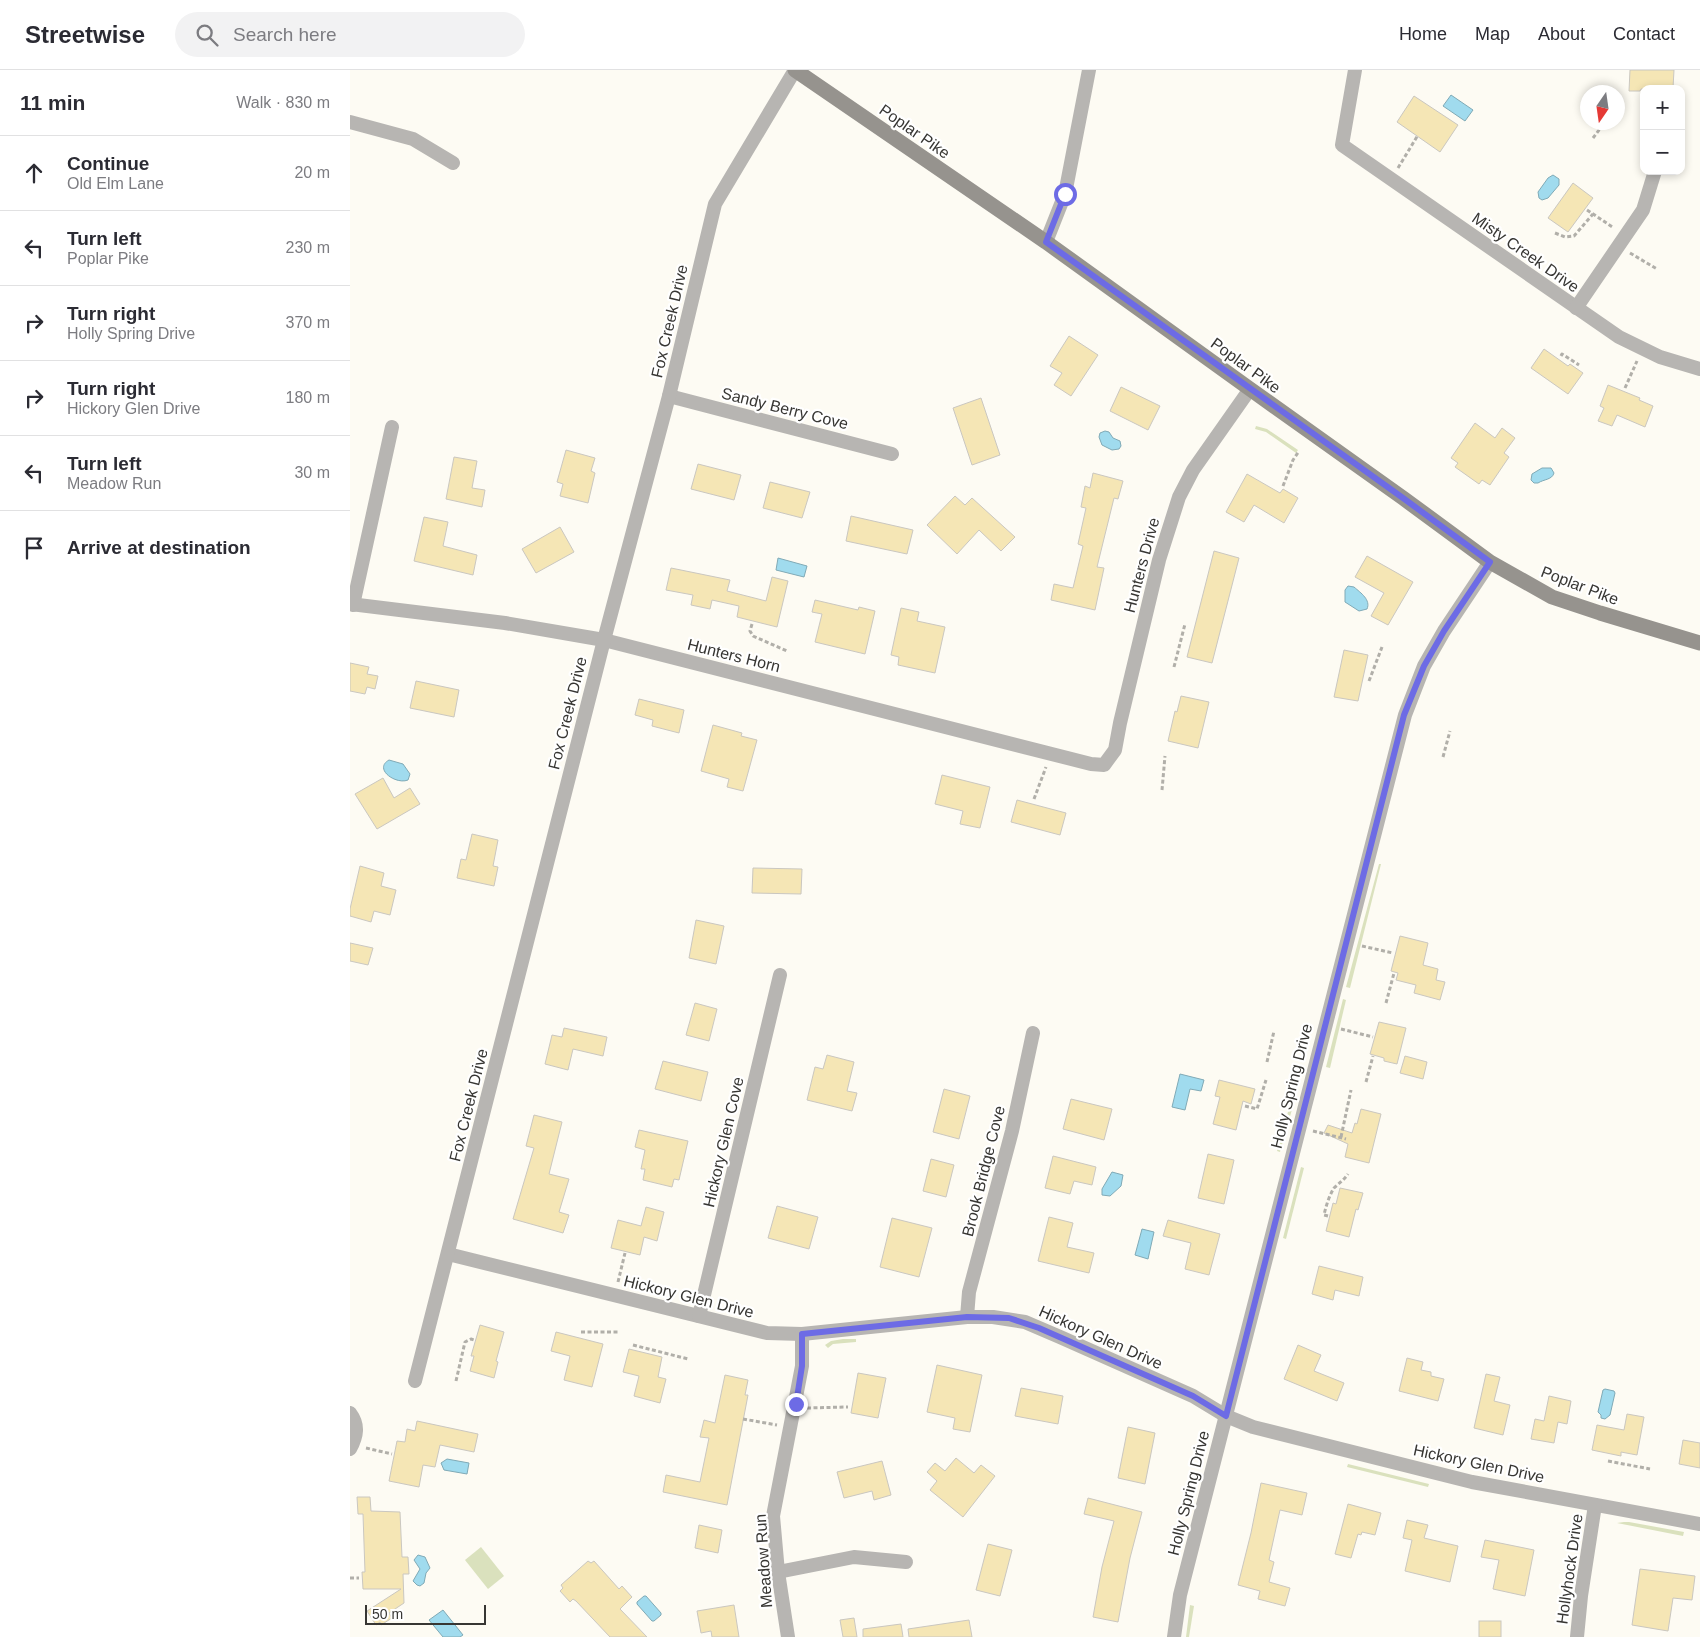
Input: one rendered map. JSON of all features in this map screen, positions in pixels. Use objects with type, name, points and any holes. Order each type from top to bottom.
[{"type":"main road","name":"Poplar Pike","points":[[795,70],[1046,242],[1490,562],[1552,596],[1600,613],[1700,643]]},
{"type":"street","name":"Fox Creek Drive","points":[[415,1381],[604,640],[669,396],[715,204],[795,70]]},
{"type":"street","points":[[1046,242],[1065,194],[1089,70]]},
{"type":"street","name":"Misty Creek Drive","points":[[1354,70],[1342,145],[1619,337],[1660,357],[1700,369]]},
{"type":"street","points":[[350,122],[414,139],[452,163]]},
{"type":"street","points":[[1576,308],[1643,210],[1654,175]]},
{"type":"street","name":"Hunters Drive","points":[[1104,765],[1115,750],[1159,560],[1179,497],[1193,470],[1250,389]]},
{"type":"street","name":"Sandy Berry Cove","points":[[669,396],[892,454]]},
{"type":"street","points":[[352,604],[392,427]]},
{"type":"street","name":"Holly Spring Drive","points":[[1174,1637],[1180,1595],[1404,715],[1424,666],[1444,631],[1490,562]]},
{"type":"street","name":"Hunters Horn","points":[[352,604],[505,622],[604,640],[1090,764],[1104,765]]},
{"type":"street","name":"Hickory Glen Cove","points":[[699,1316],[780,975]]},
{"type":"street","name":"Brook Bridge Cove","points":[[967,1317],[969,1292],[1012,1131],[1033,1033]]},
{"type":"street","name":"Hickory Glen Drive","points":[[448,1254],[767,1333],[802,1334],[967,1317],[1009,1318],[1039,1328],[1193,1396],[1226,1416],[1253,1427],[1437,1474],[1700,1524]]},
{"type":"street","name":"Meadow Run","points":[[788,1637],[778,1572],[774,1516],[802,1366],[802,1334]]},
{"type":"street","points":[[350,1413],[356,1425],[356,1431],[354,1442],[350,1449]]},
{"type":"street","name":"Hollyhock Drive","points":[[1577,1637],[1581,1596],[1595,1505]]},
{"type":"street","points":[[778,1572],[854,1557],[906,1562]]},
{"type":"path","points":[[1593,138],[1599,130]]},
{"type":"path","points":[[1398,168],[1418,135]]},
{"type":"path","points":[[1587,210],[1616,230]]},
{"type":"path","points":[[1555,233],[1565,237],[1574,236],[1592,214]]},
{"type":"path","points":[[1628,252],[1657,269]]},
{"type":"path","points":[[1561,356],[1562,354],[1579,365]]},
{"type":"path","points":[[1625,388],[1637,360]]},
{"type":"path","points":[[1283,486],[1293,460],[1299,452]]},
{"type":"path","points":[[752,624],[750,631],[753,636],[787,651]]},
{"type":"path","points":[[1174,667],[1185,624]]},
{"type":"path","points":[[1369,681],[1382,647]]},
{"type":"path","points":[[1443,757],[1450,731]]},
{"type":"path","points":[[1162,790],[1164,756]]},
{"type":"path","points":[[1034,799],[1047,765]]},
{"type":"path","points":[[1362,946],[1393,953]]},
{"type":"path","points":[[1386,1003],[1394,973]]},
{"type":"path","points":[[1341,1029],[1373,1037]]},
{"type":"path","points":[[1267,1062],[1274,1031]]},
{"type":"path","points":[[1366,1082],[1373,1056]]},
{"type":"path","points":[[1245,1106],[1257,1109],[1266,1080]]},
{"type":"path","points":[[1340,1137],[1351,1090]]},
{"type":"path","points":[[1310,1130],[1346,1139]]},
{"type":"path","points":[[1328,1216],[1324,1215],[1330,1196],[1334,1188],[1348,1174]]},
{"type":"path","points":[[617,1284],[625,1253]]},
{"type":"path","points":[[581,1332],[620,1332]]},
{"type":"path","points":[[456,1381],[465,1342],[471,1339],[474,1340]]},
{"type":"path","points":[[633,1345],[688,1359]]},
{"type":"path","points":[[807,1408],[848,1407]]},
{"type":"path","points":[[743,1419],[781,1426]]},
{"type":"path","points":[[365,1448],[392,1454]]},
{"type":"path","points":[[1608,1461],[1650,1469]]},
{"type":"path","points":[[350,1578],[359,1578]]},
{"type":"green space","points":[[1256,426],[1267,429],[1298,450],[1296,453],[1266,432],[1255,429]]},
{"type":"green space","points":[[1379,864],[1381,864],[1350,988],[1346,987]]},
{"type":"green space","points":[[1343,999],[1346,1000],[1330,1068],[1326,1067]]},
{"type":"green space","points":[[1293,1094],[1296,1095],[1280,1152],[1277,1151]]},
{"type":"green space","points":[[1301,1167],[1304,1168],[1286,1239],[1283,1238]]},
{"type":"green space","points":[[856,1339],[856,1342],[833,1344],[828,1348],[825,1345],[831,1341]]},
{"type":"green space","points":[[1348,1464],[1429,1484],[1428,1487],[1347,1467]]},
{"type":"green space","points":[[1624,1522],[1684,1532],[1683,1536],[1617,1523]]},
{"type":"green space","points":[[481,1547],[504,1576],[488,1589],[465,1560]]},
{"type":"green space","points":[[1190,1605],[1194,1606],[1189,1637],[1186,1637]]},
{"type":"water","points":[[1451,95],[1473,110],[1465,121],[1443,106]]},
{"type":"water","points":[[1553,175],[1559,179],[1559,185],[1548,198],[1542,200],[1539,198],[1538,192],[1548,178]]},
{"type":"water","points":[[1105,431],[1120,441],[1121,446],[1119,449],[1112,450],[1102,445],[1099,437],[1100,433]]},
{"type":"water","points":[[1542,468],[1551,468],[1554,473],[1553,475],[1550,478],[1534,483],[1531,480],[1532,474]]},
{"type":"water","points":[[778,558],[807,566],[804,577],[776,570]]},
{"type":"water","points":[[1348,586],[1354,587],[1365,597],[1368,603],[1367,609],[1359,611],[1345,602],[1345,590]]},
{"type":"water","points":[[389,760],[403,764],[410,774],[408,780],[403,781],[392,778],[385,772],[385,764]]},
{"type":"water","points":[[1180,1074],[1204,1080],[1201,1091],[1190,1089],[1185,1110],[1172,1107]]},
{"type":"water","points":[[1112,1172],[1123,1175],[1121,1186],[1110,1196],[1102,1195],[1102,1189]]},
{"type":"water","points":[[1142,1229],[1154,1232],[1148,1259],[1135,1255]]},
{"type":"water","points":[[1603,1390],[1615,1393],[1610,1415],[1605,1419],[1601,1418],[1598,1412]]},
{"type":"water","points":[[447,1459],[469,1463],[467,1474],[444,1470],[441,1463]]},
{"type":"water","points":[[418,1555],[425,1557],[430,1568],[426,1573],[424,1583],[420,1586],[413,1581],[420,1569],[414,1560]]},
{"type":"water","points":[[644,1596],[661,1613],[654,1621],[637,1604]]},
{"type":"water","points":[[443,1610],[463,1635],[460,1637],[443,1637],[429,1620]]},
{"type":"building","points":[[1630,70],[1674,70],[1673,85],[1640,85],[1640,91],[1629,91]]},
{"type":"building","points":[[1414,96],[1458,125],[1440,152],[1397,122]]},
{"type":"building","points":[[1573,183],[1593,198],[1568,232],[1548,218]]},
{"type":"building","points":[[1069,336],[1098,355],[1071,396],[1054,385],[1062,373],[1050,366]]},
{"type":"building","points":[[1544,349],[1568,366],[1570,364],[1583,373],[1568,394],[1531,368]]},
{"type":"building","points":[[1608,385],[1640,398],[1639,400],[1653,406],[1645,427],[1617,415],[1612,426],[1598,421],[1604,408],[1600,406]]},
{"type":"building","points":[[1121,387],[1160,406],[1148,430],[1110,411]]},
{"type":"building","points":[[981,398],[1000,455],[972,465],[953,408]]},
{"type":"building","points":[[1475,423],[1495,438],[1502,428],[1515,438],[1504,453],[1509,457],[1490,485],[1482,480],[1479,484],[1455,467],[1458,463],[1451,458]]},
{"type":"building","points":[[566,450],[595,458],[591,471],[595,473],[588,503],[560,496],[563,484],[557,482]]},
{"type":"building","points":[[454,457],[477,461],[472,488],[485,490],[482,507],[446,499]]},
{"type":"building","points":[[698,464],[741,475],[734,500],[691,489]]},
{"type":"building","points":[[1093,473],[1123,481],[1118,499],[1114,498],[1097,567],[1104,568],[1095,610],[1051,600],[1054,584],[1073,588],[1083,546],[1078,544],[1086,508],[1081,507],[1085,486],[1090,488]]},
{"type":"building","points":[[1247,474],[1280,493],[1283,489],[1298,498],[1284,523],[1254,505],[1244,522],[1226,512]]},
{"type":"building","points":[[770,482],[810,492],[802,518],[763,508]]},
{"type":"building","points":[[955,496],[965,505],[972,498],[1015,537],[1001,551],[979,530],[957,554],[927,525]]},
{"type":"building","points":[[851,516],[913,530],[907,554],[846,541]]},
{"type":"building","points":[[424,517],[448,522],[443,546],[477,555],[473,575],[414,561]]},
{"type":"building","points":[[560,527],[574,552],[536,573],[522,549]]},
{"type":"building","points":[[1214,551],[1239,558],[1212,663],[1187,657]]},
{"type":"building","points":[[1367,556],[1413,582],[1388,625],[1371,616],[1384,593],[1355,577]]},
{"type":"building","points":[[671,568],[730,580],[727,591],[766,601],[772,577],[788,581],[777,627],[737,617],[739,606],[712,600],[710,609],[691,605],[693,595],[666,590]]},
{"type":"building","points":[[815,600],[858,610],[859,607],[875,611],[865,654],[815,642],[822,614],[812,612]]},
{"type":"building","points":[[901,608],[919,612],[917,621],[945,627],[935,673],[898,665],[899,657],[891,655]]},
{"type":"building","points":[[1344,650],[1368,655],[1358,701],[1334,697]]},
{"type":"building","points":[[350,663],[369,667],[367,674],[378,676],[375,689],[367,687],[365,694],[350,691]]},
{"type":"building","points":[[416,681],[459,690],[454,717],[410,708]]},
{"type":"building","points":[[1181,696],[1209,702],[1198,748],[1168,741],[1175,711],[1177,712]]},
{"type":"building","points":[[639,699],[684,710],[679,733],[652,726],[653,720],[635,715]]},
{"type":"building","points":[[713,725],[742,733],[741,736],[757,740],[743,791],[727,787],[729,779],[701,771]]},
{"type":"building","points":[[942,775],[990,787],[980,828],[960,824],[963,811],[935,804]]},
{"type":"building","points":[[383,778],[394,798],[410,788],[420,804],[377,829],[355,794]]},
{"type":"building","points":[[1017,800],[1066,813],[1060,835],[1011,822]]},
{"type":"building","points":[[472,834],[498,840],[493,866],[498,867],[494,886],[457,878],[461,859],[466,860]]},
{"type":"building","points":[[360,866],[384,873],[381,886],[396,890],[390,915],[374,911],[371,922],[350,916]]},
{"type":"building","points":[[753,868],[802,869],[801,894],[752,893]]},
{"type":"building","points":[[696,920],[724,926],[716,964],[689,958]]},
{"type":"building","points":[[1400,936],[1428,943],[1423,965],[1438,969],[1436,980],[1445,982],[1440,1000],[1414,993],[1416,985],[1396,980],[1398,973],[1391,971]]},
{"type":"building","points":[[350,943],[373,948],[368,965],[350,961]]},
{"type":"building","points":[[695,1003],[717,1009],[709,1041],[686,1035]]},
{"type":"building","points":[[1379,1022],[1406,1028],[1397,1064],[1384,1061],[1384,1058],[1370,1054]]},
{"type":"building","points":[[564,1028],[607,1037],[603,1056],[573,1049],[568,1070],[545,1064],[552,1035],[562,1037]]},
{"type":"building","points":[[827,1055],[854,1062],[847,1091],[857,1093],[852,1111],[807,1100],[815,1067],[823,1069]]},
{"type":"building","points":[[1405,1056],[1427,1062],[1423,1079],[1400,1073]]},
{"type":"building","points":[[663,1061],[708,1072],[701,1101],[655,1089]]},
{"type":"building","points":[[1219,1080],[1255,1089],[1251,1104],[1243,1101],[1236,1130],[1213,1124],[1220,1097],[1215,1096]]},
{"type":"building","points":[[944,1089],[970,1096],[959,1139],[933,1132]]},
{"type":"building","points":[[1071,1099],[1112,1109],[1104,1140],[1063,1129]]},
{"type":"building","points":[[1361,1109],[1381,1114],[1369,1163],[1345,1157],[1348,1144],[1324,1133],[1328,1125],[1352,1133],[1355,1123],[1357,1124]]},
{"type":"building","points":[[534,1115],[562,1122],[549,1174],[569,1179],[559,1212],[569,1215],[563,1233],[513,1219],[534,1148],[526,1146]]},
{"type":"building","points":[[639,1130],[688,1141],[679,1180],[674,1179],[672,1187],[643,1180],[645,1169],[641,1169],[645,1150],[635,1147]]},
{"type":"building","points":[[1208,1154],[1234,1160],[1224,1204],[1198,1198]]},
{"type":"building","points":[[1053,1156],[1096,1167],[1092,1185],[1074,1181],[1070,1194],[1045,1188]]},
{"type":"building","points":[[931,1159],[954,1165],[946,1197],[923,1191]]},
{"type":"building","points":[[1340,1188],[1363,1193],[1358,1210],[1356,1209],[1349,1237],[1326,1231],[1333,1203],[1336,1204]]},
{"type":"building","points":[[777,1206],[818,1217],[809,1249],[768,1238]]},
{"type":"building","points":[[646,1207],[664,1212],[657,1241],[644,1237],[640,1255],[611,1248],[618,1220],[641,1226]]},
{"type":"building","points":[[1049,1217],[1073,1223],[1067,1247],[1094,1253],[1089,1273],[1038,1261]]},
{"type":"building","points":[[892,1218],[932,1228],[919,1277],[880,1267]]},
{"type":"building","points":[[1168,1220],[1220,1234],[1209,1275],[1185,1269],[1191,1243],[1163,1236]]},
{"type":"building","points":[[1319,1266],[1363,1277],[1359,1296],[1335,1290],[1333,1300],[1312,1294]]},
{"type":"building","points":[[480,1325],[504,1332],[496,1361],[498,1362],[494,1378],[470,1371],[474,1356],[471,1356]]},
{"type":"building","points":[[556,1332],[603,1344],[592,1387],[564,1380],[570,1356],[551,1351]]},
{"type":"building","points":[[1298,1345],[1321,1355],[1314,1371],[1344,1383],[1337,1401],[1284,1379]]},
{"type":"building","points":[[629,1349],[662,1357],[658,1377],[666,1379],[660,1403],[634,1396],[639,1376],[623,1372]]},
{"type":"building","points":[[1407,1358],[1423,1362],[1421,1370],[1431,1372],[1431,1376],[1444,1379],[1438,1401],[1399,1391]]},
{"type":"building","points":[[937,1365],[982,1375],[970,1432],[953,1429],[955,1418],[927,1412]]},
{"type":"building","points":[[858,1373],[886,1378],[878,1418],[851,1413]]},
{"type":"building","points":[[1486,1374],[1500,1377],[1494,1401],[1510,1405],[1503,1435],[1474,1428]]},
{"type":"building","points":[[725,1375],[748,1380],[745,1395],[748,1395],[727,1505],[663,1492],[666,1475],[700,1482],[709,1438],[700,1437],[704,1420],[715,1423]]},
{"type":"building","points":[[1021,1388],[1063,1396],[1058,1424],[1015,1416]]},
{"type":"building","points":[[1549,1396],[1571,1401],[1567,1424],[1558,1422],[1554,1443],[1531,1439],[1535,1419],[1544,1421]]},
{"type":"building","points":[[1627,1414],[1644,1417],[1637,1455],[1621,1452],[1621,1456],[1592,1450],[1597,1425],[1624,1430]]},
{"type":"building","points":[[417,1421],[478,1434],[474,1452],[440,1445],[435,1467],[423,1465],[419,1487],[389,1481],[397,1441],[405,1442],[407,1429],[415,1431]]},
{"type":"building","points":[[1128,1427],[1155,1433],[1145,1484],[1118,1478]]},
{"type":"building","points":[[1683,1440],[1700,1443],[1700,1468],[1679,1464]]},
{"type":"building","points":[[956,1458],[974,1473],[981,1465],[995,1476],[963,1517],[930,1490],[937,1481],[927,1472],[935,1463],[945,1471]]},
{"type":"building","points":[[882,1461],[891,1495],[874,1500],[872,1491],[844,1498],[837,1472]]},
{"type":"building","points":[[1261,1483],[1307,1493],[1302,1515],[1280,1510],[1269,1560],[1274,1562],[1269,1582],[1290,1588],[1285,1606],[1258,1599],[1260,1591],[1238,1585]]},
{"type":"building","points":[[357,1497],[370,1497],[371,1511],[400,1512],[402,1557],[408,1557],[409,1574],[403,1574],[404,1603],[389,1613],[392,1618],[381,1625],[380,1622],[376,1625],[367,1611],[401,1589],[363,1589],[362,1572],[365,1572],[363,1514],[358,1514]]},
{"type":"building","points":[[1088,1498],[1142,1512],[1130,1558],[1118,1622],[1093,1617],[1102,1567],[1114,1521],[1084,1514]]},
{"type":"building","points":[[1348,1504],[1381,1513],[1375,1535],[1362,1532],[1361,1535],[1358,1534],[1351,1558],[1335,1554]]},
{"type":"building","points":[[1407,1520],[1428,1525],[1424,1538],[1458,1546],[1450,1582],[1405,1571],[1412,1540],[1403,1538]]},
{"type":"building","points":[[699,1525],[722,1530],[718,1553],[695,1548]]},
{"type":"building","points":[[1485,1540],[1534,1550],[1525,1596],[1493,1589],[1499,1560],[1481,1557]]},
{"type":"building","points":[[988,1544],[1012,1550],[1000,1596],[976,1590]]},
{"type":"building","points":[[588,1561],[591,1563],[594,1561],[619,1589],[622,1586],[632,1597],[620,1609],[647,1637],[610,1637],[576,1601],[573,1599],[570,1602],[560,1591],[563,1588],[561,1585]]},
{"type":"building","points":[[1640,1569],[1695,1576],[1692,1600],[1673,1598],[1668,1631],[1632,1625]]},
{"type":"building","points":[[734,1605],[739,1637],[712,1637],[711,1631],[701,1633],[697,1611]]},
{"type":"building","points":[[854,1618],[857,1637],[843,1637],[840,1620]]},
{"type":"building","points":[[969,1620],[972,1637],[909,1637],[908,1629]]},
{"type":"building","points":[[1479,1621],[1501,1621],[1501,1637],[1479,1637]]},
{"type":"building","points":[[901,1624],[903,1637],[863,1637],[863,1629]]},
{"type":"route","points":[[796,1404],[802,1366],[802,1334],[967,1317],[993,1317],[1025,1322],[1193,1396],[1226,1416],[1404,715],[1424,666],[1444,631],[1490,562],[1046,242],[1065,194]]}]
